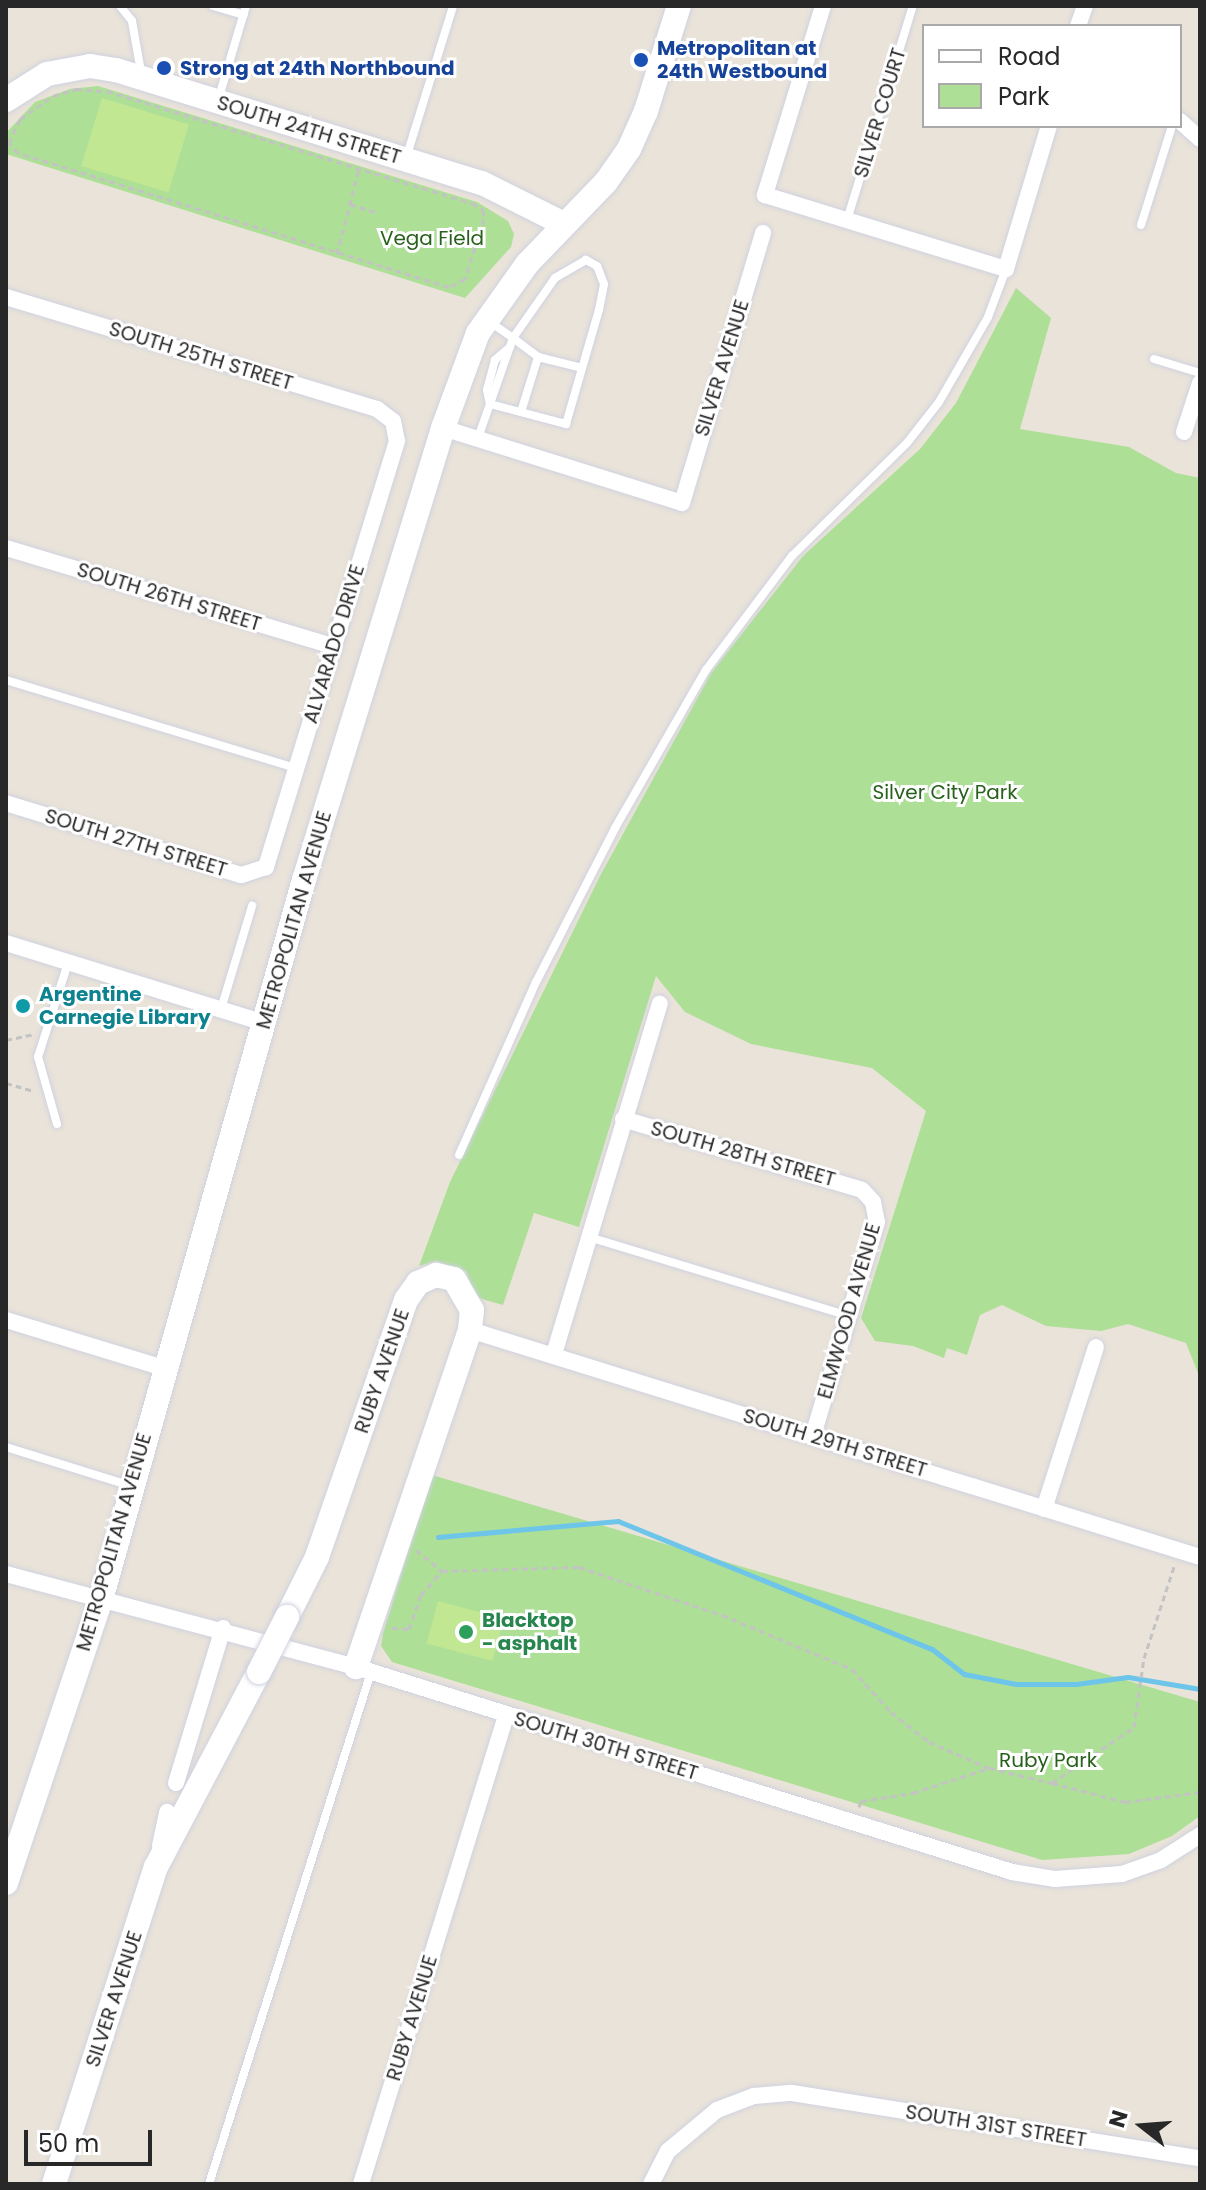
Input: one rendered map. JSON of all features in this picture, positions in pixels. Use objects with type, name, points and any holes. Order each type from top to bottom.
[{"type":"street","name":"METROPOLITAN AVENUE","points":[[6,1883],[102,1596],[164,1368],[443,428],[487,320],[527,264],[629,149],[646,111],[679,6]]},
{"type":"street","points":[[823,6],[765,195],[1006,269],[1048,128]]},
{"type":"street","name":"SOUTH 24TH STREET","points":[[6,100],[47,74],[90,66],[217,101],[482,183],[564,224]]},
{"type":"street","points":[[1182,123],[1200,139]]},
{"type":"street","name":"SILVER AVENUE","points":[[478,439],[682,503],[763,233]]},
{"type":"street","name":"SOUTH 25TH STREET","points":[[6,297],[377,409],[393,421]]},
{"type":"street","points":[[1184,432],[1200,383]]},
{"type":"street","name":"ALVARADO DRIVE","points":[[266,867],[397,441],[393,421]]},
{"type":"street","points":[[443,428],[478,439]]},
{"type":"street","name":"SOUTH 26TH STREET","points":[[6,548],[333,646]]},
{"type":"street","name":"SOUTH 27TH STREET","points":[[6,803],[241,875],[266,867]]},
{"type":"street","points":[[6,943],[265,1023]]},
{"type":"street","points":[[554,1354],[660,1004]]},
{"type":"street","name":"SOUTH 28TH STREET","points":[[623,1119],[862,1190]]},
{"type":"street","name":"ELMWOOD AVENUE","points":[[813,1436],[877,1222],[873,1202],[862,1190]]},
{"type":"street","name":"RUBY AVENUE","points":[[156,1867],[317,1557],[406,1300],[418,1283],[436,1275],[454,1279],[472,1310],[470,1330]]},
{"type":"street","points":[[6,1320],[164,1368]]},
{"type":"street","points":[[364,1669],[470,1330]]},
{"type":"street","name":"SOUTH 29TH STREET","points":[[470,1330],[1200,1557]]},
{"type":"street","points":[[1044,1509],[1096,1347]]},
{"type":"street","name":"SOUTH 30TH STREET","points":[[6,1574],[223,1628],[364,1669],[1012,1872],[1055,1879],[1122,1874],[1161,1860],[1200,1835]]},
{"type":"street","points":[[176,1783],[223,1628]]},
{"type":"street","name":"RUBY AVENUE","points":[[361,2184],[506,1715]]},
{"type":"street","name":"SILVER AVENUE","points":[[57,2181],[156,1867],[167,1812]]},
{"type":"street","name":"SOUTH 31ST STREET","points":[[651,2184],[668,2151],[717,2110],[754,2096],[792,2093],[1200,2158]]},
{"type":"lane","points":[[120,6],[132,21],[142,79]]},
{"type":"lane","points":[[213,6],[245,11],[217,101]]},
{"type":"lane","points":[[405,160],[453,6]]},
{"type":"lane","name":"SILVER COURT","points":[[847,220],[913,6]]},
{"type":"lane","points":[[1141,225],[1171,128]]},
{"type":"lane","points":[[478,439],[490,404],[512,343],[555,278],[586,260],[597,266],[604,284],[566,424],[490,404]]},
{"type":"lane","points":[[459,1155],[536,982],[615,828],[706,670],[792,556],[907,443],[939,402],[988,317],[1006,269]]},
{"type":"lane","points":[[487,320],[512,343],[538,357],[582,368]]},
{"type":"lane","points":[[521,412],[538,357]]},
{"type":"lane","points":[[1154,359],[1200,373]]},
{"type":"lane","points":[[6,680],[296,768]]},
{"type":"lane","points":[[221,1009],[252,906]]},
{"type":"lane","points":[[57,1124],[38,1057],[68,962]]},
{"type":"lane","points":[[588,1237],[849,1316]]},
{"type":"lane","points":[[6,1447],[132,1486]]},
{"type":"lane","points":[[209,2184],[364,1669]]},
{"type":"path","points":[[89,89],[359,168],[458,197],[483,210],[484,219],[459,285],[449,287],[337,254],[18,153],[10,135],[33,107],[53,96],[89,89]]},
{"type":"path","points":[[337,254],[359,168]]},
{"type":"path","points":[[350,204],[375,212]]},
{"type":"path","points":[[6,1040],[37,1033]]},
{"type":"path","points":[[6,1083],[34,1091]]},
{"type":"path","points":[[408,1542],[442,1571],[579,1567],[722,1615],[834,1659],[929,1742],[989,1768],[1125,1802],[1200,1792]]},
{"type":"path","points":[[1052,1783],[1134,1727],[1139,1711],[1144,1658],[1174,1567]]},
{"type":"path","points":[[382,1628],[409,1629],[421,1595],[442,1571]]},
{"type":"path","points":[[859,1807],[861,1801],[900,1797],[989,1768]]},
{"type":"green space","name":"Vega Field","points":[[98,86],[477,202],[508,221],[514,234],[511,247],[465,298],[6,154],[6,133],[35,102],[70,89]]},
{"type":"green space","points":[[102,98],[189,125],[168,193],[81,166]]},
{"type":"green space","name":"Silver City Park","points":[[1016,288],[1051,318],[1020,429],[1129,447],[1176,473],[1200,478],[1200,1378],[1186,1343],[1128,1324],[1101,1331],[1046,1326],[1002,1305],[980,1315],[967,1355],[947,1348],[944,1358],[913,1346],[875,1341],[861,1318],[926,1111],[872,1068],[751,1044],[685,1012],[656,976],[579,1227],[534,1213],[503,1305],[475,1297],[466,1271],[436,1261],[419,1266],[450,1182],[600,876],[711,673],[803,556],[920,449],[956,403]]},
{"type":"green space","name":"Ruby Park","points":[[432,1475],[1200,1702],[1200,1816],[1172,1836],[1129,1854],[1042,1860],[392,1662],[381,1646],[383,1633]]},
{"type":"green space","name":"Blacktop - asphalt","points":[[438,1601],[504,1619],[492,1661],[427,1644]]},
{"type":"waterway","points":[[438,1537],[618,1521],[932,1649],[964,1674],[1016,1684],[1076,1684],[1128,1677],[1200,1689]]},
{"type":"place","name":"Metropolitan at 24th Westbound","points":[[641,60]]},
{"type":"place","name":"Strong at 24th Northbound","points":[[164,68]]},
{"type":"place","name":"Argentine Carnegie Library","points":[[23,1006]]},
{"type":"place","name":"Blacktop - asphalt","points":[[466,1632]]}]
